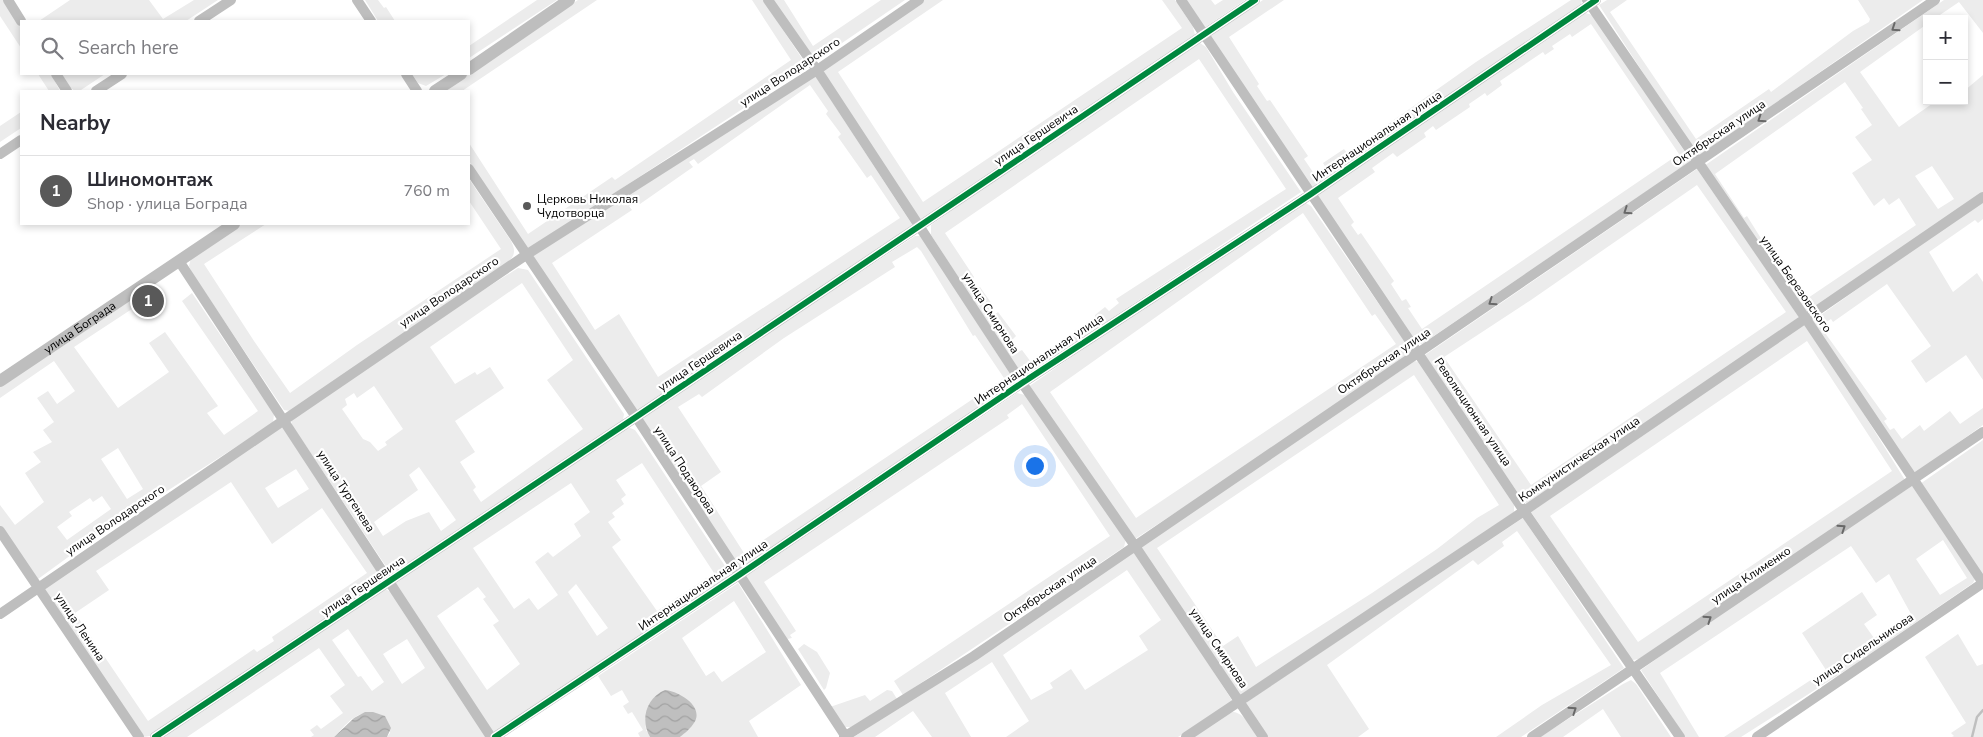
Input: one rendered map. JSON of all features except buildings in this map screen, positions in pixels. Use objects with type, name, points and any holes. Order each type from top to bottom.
[{"type":"street","points":[[8,0],[21,20]]},
{"type":"street","points":[[201,20],[231,0]]},
{"type":"street","points":[[357,0],[370,20]]},
{"type":"street","points":[[470,68],[569,0]]},
{"type":"street","name":"улица Смирнова","points":[[768,0],[817,70],[1022,383],[1135,546],[1263,737]]},
{"type":"street","name":"улица Володарского","points":[[0,614],[526,255],[817,70],[919,0]]},
{"type":"street","name":"Революционная улица","points":[[1181,0],[1524,511],[1680,737]]},
{"type":"street","name":"улица Гершевича","points":[[155,737],[636,417],[1255,0]]},
{"type":"street","name":"Октябрьская улица","points":[[845,737],[967,661],[1935,0]]},
{"type":"street","name":"улица Березовского","points":[[1591,1],[1697,163],[1806,319],[1983,583]]},
{"type":"street","name":"Интернациональная улица","points":[[493,737],[739,575],[1022,383],[1311,194],[1591,1]]},
{"type":"street","points":[[57,75],[66,90]]},
{"type":"street","points":[[98,90],[120,75]]},
{"type":"street","points":[[407,75],[416,90]]},
{"type":"street","points":[[437,90],[460,75]]},
{"type":"street","points":[[0,154],[20,141]]},
{"type":"street","name":"улица Подаюрова","points":[[470,171],[636,417],[845,737]]},
{"type":"street","name":"Коммунистическая улица","points":[[1186,737],[1524,511],[1983,196]]},
{"type":"street","name":"улица Бограда","points":[[0,381],[233,225]]},
{"type":"street","name":"улица Тургенева","points":[[179,261],[493,737]]},
{"type":"street","name":"улица Клименко","points":[[1532,737],[1983,432]]},
{"type":"street","name":"улица Ленина","points":[[0,531],[138,737]]},
{"type":"street","name":"улица Сидельникова","points":[[1757,737],[1983,583]]},
{"type":"shaded area","points":[[0,0],[4,0],[20,24],[20,46],[0,16]]},
{"type":"shaded area","points":[[70,0],[149,0],[163,19],[194,0],[218,0],[188,20],[40,20]]},
{"type":"shaded area","points":[[365,0],[378,0],[384,8],[386,7],[394,20],[377,20]]},
{"type":"shaded area","points":[[537,0],[557,0],[470,57],[470,45]]},
{"type":"shaded area","points":[[578,0],[597,0],[463,90],[443,90],[466,75],[470,75],[470,72]]},
{"type":"shaded area","points":[[752,0],[763,0],[805,63],[803,69],[528,250],[470,163],[470,145],[528,234],[612,177],[615,180],[791,60]]},
{"type":"shaded area","points":[[772,0],[784,0],[813,46],[881,0],[905,0],[823,56],[815,59]]},
{"type":"shaded area","points":[[917,0],[943,0],[838,72],[923,202],[1182,28],[1162,0],[1175,0],[1193,27],[1195,35],[923,219],[920,219],[818,68]]},
{"type":"shaded area","points":[[1185,0],[1211,0],[1215,5],[1223,0],[1245,0],[1204,28]]},
{"type":"shaded area","points":[[1263,0],[1284,0],[1229,37],[1259,84],[1257,86],[1267,101],[1270,100],[1308,156],[1304,159],[1315,175],[1326,168],[1323,163],[1344,149],[1347,153],[1476,62],[1571,0],[1582,0],[1581,5],[1311,188],[1210,36]]},
{"type":"shaded area","points":[[1607,0],[1627,0],[1610,12],[1696,139],[1769,89],[1771,92],[1853,31],[1869,22],[1870,19],[1858,0],[1923,0],[1698,157],[1599,5]]},
{"type":"shaded area","points":[[1944,0],[1983,0],[1983,33],[1959,2],[1940,15],[1923,15],[1923,27],[1860,72],[1899,127],[1930,105],[1968,105],[1968,88],[1983,75],[1983,198],[1806,315],[1704,166]],"holes":[[[1845,82],[1863,108],[1861,109],[1872,125],[1855,137],[1872,160],[1852,173],[1874,206],[1884,198],[1889,205],[1899,198],[1916,225],[1802,302],[1775,265],[1777,264],[1747,216],[1744,218],[1715,174]],[[1932,166],[1954,199],[1938,209],[1915,176]]]},
{"type":"shaded area","points":[[1585,13],[1593,15],[1691,161],[1422,344],[1417,344],[1316,195]],"holes":[[[1591,24],[1679,154],[1422,329],[1408,308],[1411,307],[1406,299],[1402,301],[1391,284],[1394,281],[1361,233],[1358,235],[1351,225],[1354,222],[1338,198],[1375,172],[1372,168],[1393,153],[1397,157],[1426,137],[1424,133],[1433,126],[1436,130],[1470,107],[1469,104],[1485,93],[1487,96],[1502,85],[1500,81],[1543,52],[1545,55],[1554,49],[1552,46],[1570,34],[1572,37]]]},
{"type":"shaded area","points":[[1200,43],[1206,47],[1233,92],[1301,192],[1025,376],[1022,375],[931,235],[931,225],[999,177]],"holes":[[[1199,59],[1286,189],[1116,299],[1119,303],[1109,311],[1105,307],[1095,317],[1074,331],[1075,333],[1031,362],[1022,350],[1018,352],[1011,341],[1016,336],[998,312],[994,315],[988,307],[992,304],[980,287],[977,289],[971,280],[974,277],[945,233]]]},
{"type":"shaded area","points":[[814,74],[913,226],[636,411],[532,256]],"holes":[[[810,85],[828,111],[826,114],[841,134],[838,137],[867,178],[871,175],[900,218],[658,377],[619,314],[595,330],[552,263],[632,210],[629,206],[637,201],[640,204],[693,167],[689,162],[694,159],[698,164]]]},
{"type":"shaded area","points":[[39,75],[52,75],[59,90],[48,90]]},
{"type":"shaded area","points":[[61,75],[104,75],[81,90],[74,90],[68,86]]},
{"type":"shaded area","points":[[413,75],[444,75],[426,86],[418,83]]},
{"type":"shaded area","points":[[20,113],[20,129],[0,142],[0,126]]},
{"type":"shaded area","points":[[1697,169],[1799,317],[1627,437],[1526,504],[1425,355]],"holes":[[[1697,185],[1786,312],[1531,485],[1444,357],[1531,300]]]},
{"type":"shaded area","points":[[470,180],[511,241],[514,248],[512,258],[290,411],[284,410],[189,266],[191,258],[240,225],[264,225],[204,264],[290,393],[357,345],[501,249],[470,202]]},
{"type":"shaded area","points":[[1983,200],[1983,219],[1978,223],[1975,220],[1929,252],[1953,292],[1977,273],[1983,282],[1983,380],[1966,355],[1926,383],[1911,361],[1931,346],[1887,284],[1833,322],[1831,319],[1820,326],[1887,419],[1884,421],[1890,430],[1894,428],[1902,439],[1920,425],[1924,431],[1950,411],[1960,424],[1983,408],[1983,425],[1914,474],[1811,322]]},
{"type":"shaded area","points":[[1304,202],[1311,206],[1412,352],[1135,539],[1028,387],[1217,256]],"holes":[[[1303,213],[1372,316],[1375,314],[1396,344],[1136,518],[1050,392]]]},
{"type":"shaded area","points":[[915,236],[921,236],[1014,380],[1014,383],[968,417],[866,482],[740,570],[645,428],[642,416]],"holes":[[[917,247],[973,336],[975,335],[1004,378],[744,553],[701,486],[721,472],[678,407],[699,394],[702,397],[784,338],[895,267],[892,262]]]},
{"type":"shaded area","points":[[518,268],[528,270],[624,414],[623,420],[393,573],[389,571],[292,425],[291,419],[380,356]],"holes":[[[522,283],[573,360],[547,380],[583,429],[481,502],[473,490],[476,487],[460,462],[475,452],[455,421],[504,388],[490,367],[477,375],[475,372],[455,384],[430,347]],[[374,386],[403,429],[385,442],[387,445],[378,451],[370,442],[363,439],[342,409],[347,405],[345,399],[354,393],[357,398]],[[419,467],[456,520],[441,531],[429,512],[406,521],[383,536],[374,522],[418,490],[409,475]]]},
{"type":"shaded area","points":[[192,293],[274,414],[273,423],[100,534],[38,579],[0,528],[0,505],[15,525],[44,502],[25,473],[41,462],[33,452],[52,442],[43,430],[54,422],[37,398],[48,391],[57,404],[75,391],[54,361],[0,398],[0,384],[129,297],[135,307],[74,347],[118,408],[169,372],[149,343],[165,332],[218,406],[207,413],[224,435],[258,411],[182,301]],"holes":[[[118,448],[143,489],[127,499],[101,459]],[[102,496],[111,509],[67,540],[57,527],[72,516],[69,512],[90,498],[93,502]]]},
{"type":"shaded area","points":[[1804,324],[1852,395],[1905,480],[1639,659],[1633,660],[1531,512]],"holes":[[[1807,341],[1892,471],[1638,642],[1550,516]]]},
{"type":"shaded area","points":[[1415,361],[1418,362],[1514,505],[1514,512],[1238,698],[1139,547]],"holes":[[[1414,375],[1499,505],[1477,518],[1437,549],[1372,593],[1256,667],[1238,636],[1223,646],[1157,548]]]},
{"type":"shaded area","points":[[1017,393],[1025,395],[1126,539],[1124,547],[903,695],[894,681],[1110,536],[1022,404],[1007,415],[1009,418],[764,582],[796,631],[790,635],[792,638],[787,639],[745,577]]},
{"type":"shaded area","points":[[280,428],[283,428],[381,577],[379,584],[150,736],[143,737],[44,593],[43,584]],"holes":[[[296,469],[309,489],[278,508],[265,488]],[[231,482],[272,544],[322,508],[367,573],[272,637],[274,641],[257,652],[254,649],[148,721],[75,613],[109,590],[96,571]]]},
{"type":"shaded area","points":[[625,429],[635,430],[640,437],[725,566],[728,571],[726,580],[496,732],[492,731],[396,582]],"holes":[[[642,463],[714,573],[657,611],[612,547],[621,540],[608,522],[615,517],[612,513],[624,504],[621,499],[626,495],[616,480]],[[571,483],[590,512],[574,524],[581,536],[553,557],[548,552],[535,562],[558,595],[538,610],[529,598],[514,609],[473,548]],[[576,584],[608,628],[597,636],[568,592]],[[478,587],[486,597],[483,599],[499,621],[493,625],[520,664],[487,690],[437,616]]]},
{"type":"shaded area","points":[[1983,440],[1983,580],[1920,484]]},
{"type":"shaded area","points":[[1912,486],[1975,579],[1973,583],[1854,665],[1741,737],[1724,737],[1826,670],[1802,633],[1862,592],[1877,615],[1864,624],[1874,638],[1911,614],[1889,574],[1876,583],[1851,546],[1660,673],[1699,737],[1685,737],[1641,670],[1736,602]],"holes":[[[1943,540],[1967,578],[1940,595],[1916,559]]]},
{"type":"shaded area","points":[[1523,518],[1624,668],[1521,737],[1496,737],[1542,705],[1611,665],[1517,531],[1502,542],[1504,546],[1478,565],[1473,560],[1327,665],[1369,729],[1358,737],[1263,737],[1245,704],[1248,701]]},
{"type":"shaded area","points":[[1135,550],[1233,702],[1178,737],[1006,737],[1029,721],[992,662],[945,693],[971,737],[932,737],[913,711],[875,737],[854,737]],"holes":[[[1127,570],[1161,620],[1139,636],[1148,650],[1085,690],[1071,669],[1050,683],[1053,688],[1031,700],[1003,655]]]},
{"type":"shaded area","points":[[738,583],[801,685],[749,721],[758,737],[680,737],[694,723],[645,718],[646,730],[650,737],[640,737],[638,733],[643,730],[632,712],[628,714],[623,706],[629,702],[622,690],[611,696],[598,676]],"holes":[[[734,601],[766,652],[722,682],[714,671],[706,676],[682,638]]]},
{"type":"shaded area","points":[[385,589],[391,592],[486,737],[387,737],[390,733],[385,716],[368,713],[356,716],[334,737],[311,737],[314,735],[310,730],[317,725],[321,729],[343,713],[330,696],[345,685],[319,648],[187,737],[161,737]],"holes":[[[348,629],[384,682],[372,691],[361,676],[358,677],[332,640]],[[407,639],[425,668],[402,684],[383,654]]]},
{"type":"shaded area","points":[[1958,634],[1977,666],[1983,664],[1983,737],[1952,737],[1954,736],[1951,733],[1966,723],[1925,657]]},
{"type":"shaded area","points":[[804,644],[817,652],[830,673],[824,690],[798,649]]},
{"type":"shaded area","points":[[1631,680],[1636,684],[1671,737],[1621,737],[1603,709],[1563,737],[1540,737],[1623,684]]},
{"type":"shaded area","points":[[887,690],[892,691],[897,699],[851,727],[845,727],[830,707],[865,695],[870,701]]},
{"type":"shaded area","points":[[1233,712],[1244,718],[1257,737],[1194,737],[1229,713]]},
{"type":"water","points":[[665,690],[677,693],[688,700],[696,711],[696,717],[691,727],[680,737],[650,737],[645,724],[647,710],[653,698]]},
{"type":"water","points":[[365,712],[373,712],[385,716],[391,728],[387,737],[334,737],[354,718]]},
{"type":"waterway","points":[[1972,737],[1977,717],[1983,710]]},
{"type":"cycle path","points":[[155,737],[636,417],[1255,0]]},
{"type":"cycle path","points":[[495,737],[739,575],[1022,383],[1311,194],[1596,0]]},
{"type":"place","name":"Церковь Николая Чудотворца","points":[[527,206]]},
{"type":"place","name":"Шиномонтаж","points":[[148,301]]}]
